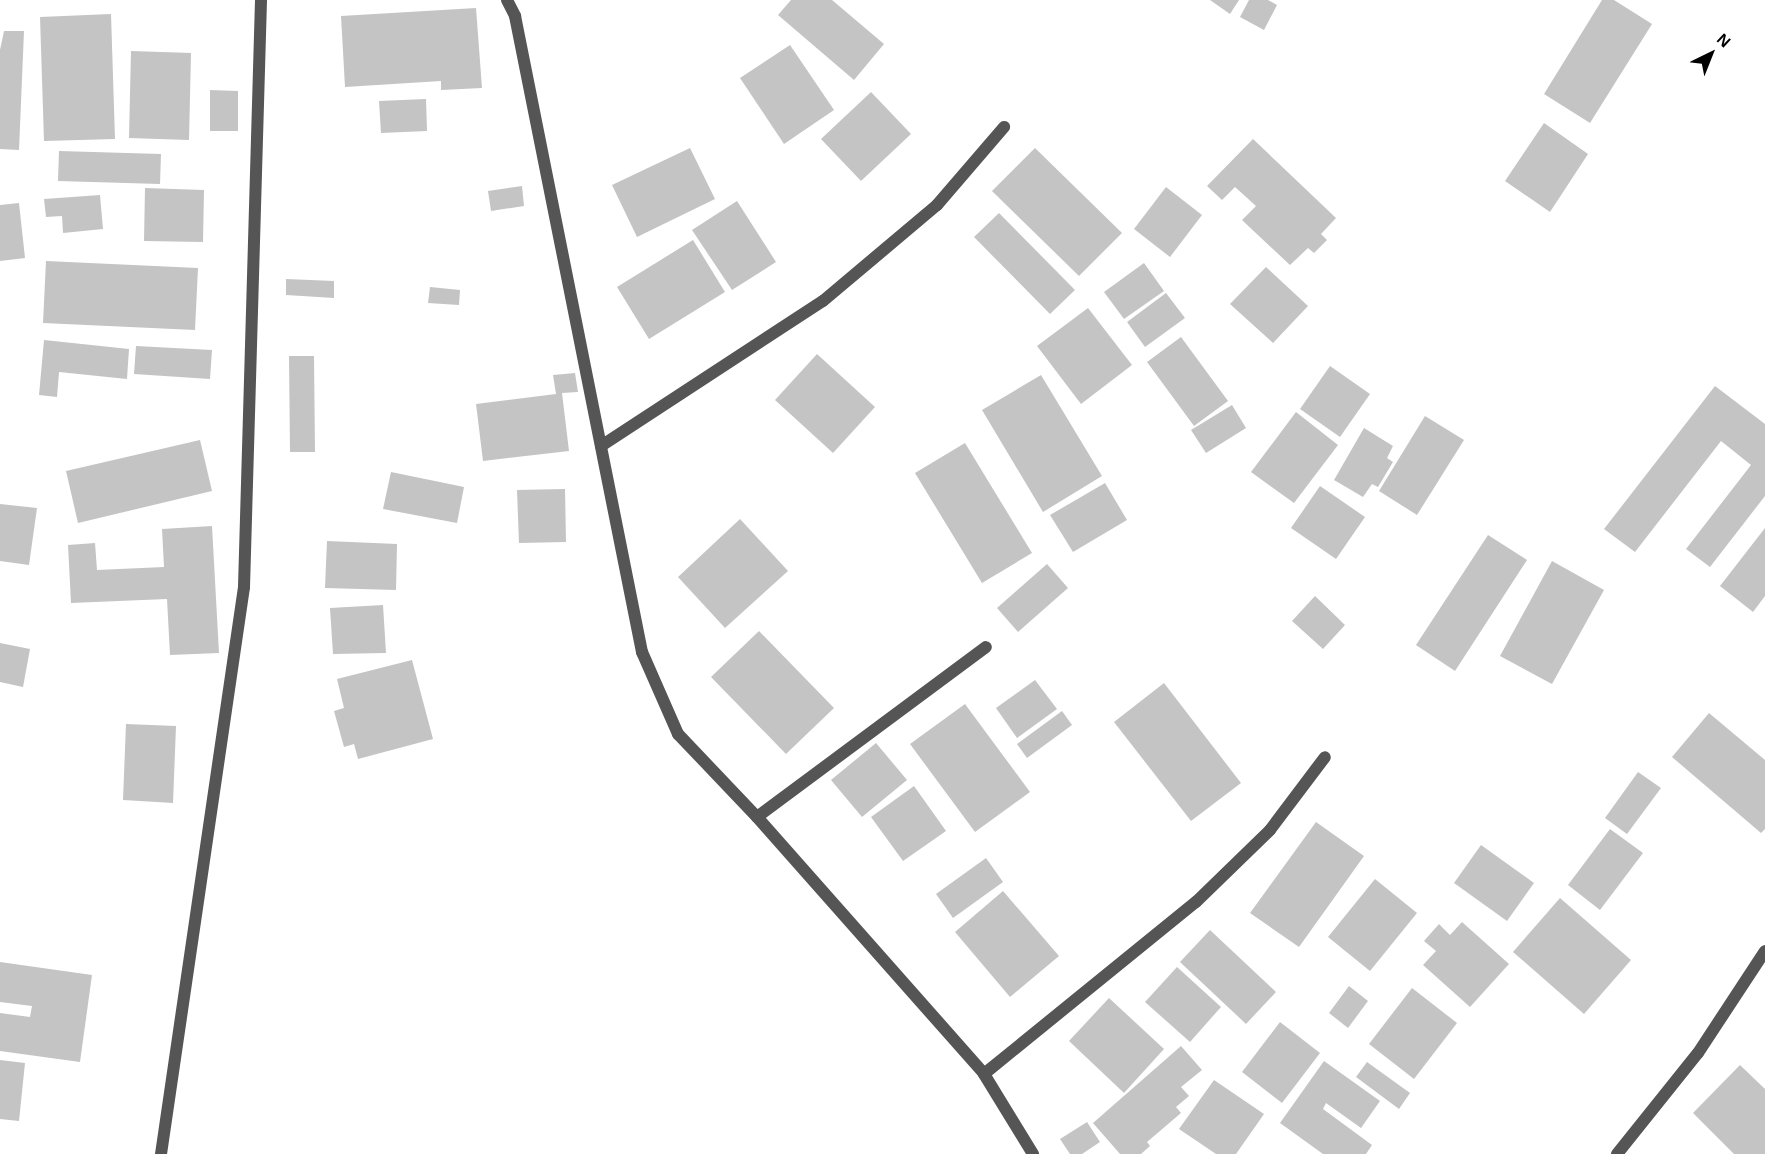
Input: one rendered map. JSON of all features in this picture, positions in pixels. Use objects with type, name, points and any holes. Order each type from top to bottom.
[{"type":"street","points":[[161,1154],[244,587],[261,0]]},
{"type":"street","points":[[507,0],[515,16],[642,652],[678,734],[757,817],[984,1074],[1033,1154]]},
{"type":"street","points":[[601,446],[823,301],[937,205],[1004,127]]},
{"type":"street","points":[[757,817],[986,647]]},
{"type":"street","points":[[984,1074],[1196,902],[1270,830],[1325,757]]},
{"type":"street","points":[[1617,1154],[1698,1053],[1765,951]]},
{"type":"building","points":[[791,0],[832,0],[884,44],[854,80],[778,15]]},
{"type":"building","points":[[1210,0],[1239,0],[1230,14]]},
{"type":"building","points":[[1249,0],[1268,0],[1277,5],[1264,30],[1240,17]]},
{"type":"building","points":[[1602,0],[1614,0],[1652,24],[1590,123],[1544,94]]},
{"type":"building","points":[[476,8],[482,88],[441,90],[441,81],[345,87],[341,16]]},
{"type":"building","points":[[111,14],[115,139],[44,141],[40,17]]},
{"type":"building","points":[[4,31],[24,31],[19,150],[0,149],[0,50]]},
{"type":"building","points":[[790,45],[834,110],[784,144],[740,78]]},
{"type":"building","points":[[131,51],[191,53],[189,140],[129,138]]},
{"type":"building","points":[[210,90],[238,91],[238,131],[210,131]]},
{"type":"building","points":[[871,92],[911,134],[861,181],[821,139]]},
{"type":"building","points":[[426,99],[427,131],[381,133],[379,101]]},
{"type":"building","points":[[1544,123],[1588,154],[1550,212],[1505,181]]},
{"type":"building","points":[[1253,139],[1336,218],[1321,234],[1327,240],[1314,253],[1308,248],[1290,265],[1242,220],[1256,206],[1235,187],[1222,200],[1207,186]]},
{"type":"building","points":[[690,148],[715,199],[637,237],[612,185]]},
{"type":"building","points":[[1035,148],[1122,233],[1079,276],[992,191]]},
{"type":"building","points":[[59,151],[161,154],[160,184],[58,181]]},
{"type":"building","points":[[522,186],[524,206],[491,211],[488,191]]},
{"type":"building","points":[[1166,187],[1202,215],[1170,257],[1134,229]]},
{"type":"building","points":[[145,188],[204,190],[203,242],[144,241]]},
{"type":"building","points":[[100,195],[103,229],[63,233],[62,216],[46,217],[44,199]]},
{"type":"building","points":[[737,201],[776,262],[732,290],[692,230]]},
{"type":"building","points":[[19,203],[25,258],[0,261],[0,205]]},
{"type":"building","points":[[999,213],[1075,290],[1050,314],[974,237]]},
{"type":"building","points":[[693,240],[725,292],[649,339],[617,287]]},
{"type":"building","points":[[46,261],[198,268],[195,330],[43,323]]},
{"type":"building","points":[[1144,263],[1164,291],[1124,319],[1104,292]]},
{"type":"building","points":[[1266,267],[1308,306],[1273,343],[1230,304]]},
{"type":"building","points":[[286,279],[334,281],[334,298],[286,295]]},
{"type":"building","points":[[430,287],[460,290],[459,305],[428,303]]},
{"type":"building","points":[[1166,293],[1185,318],[1145,347],[1127,322]]},
{"type":"building","points":[[1088,308],[1132,365],[1081,404],[1037,346]]},
{"type":"building","points":[[1181,337],[1228,401],[1194,426],[1147,362]]},
{"type":"building","points":[[44,340],[129,349],[127,379],[59,372],[57,397],[39,395]]},
{"type":"building","points":[[136,346],[212,350],[210,379],[134,374]]},
{"type":"building","points":[[817,354],[875,407],[833,453],[775,400]]},
{"type":"building","points":[[289,356],[314,356],[315,452],[290,452]]},
{"type":"building","points":[[1330,366],[1370,394],[1340,437],[1300,409]]},
{"type":"building","points":[[575,373],[578,392],[562,393],[569,451],[483,461],[476,404],[556,394],[553,375]]},
{"type":"building","points":[[1041,375],[1102,476],[1043,512],[982,410]]},
{"type":"building","points":[[1715,386],[1765,424],[1765,496],[1710,567],[1686,549],[1751,465],[1721,441],[1635,552],[1604,529]]},
{"type":"building","points":[[1232,405],[1246,428],[1206,453],[1191,430]]},
{"type":"building","points":[[1296,412],[1338,445],[1294,503],[1251,472]]},
{"type":"building","points":[[1425,416],[1464,440],[1417,515],[1379,491]]},
{"type":"building","points":[[1364,428],[1393,446],[1387,458],[1393,462],[1378,487],[1372,484],[1363,497],[1334,480]]},
{"type":"building","points":[[200,440],[212,491],[78,523],[66,471]]},
{"type":"building","points":[[965,443],[1032,553],[982,583],[915,473]]},
{"type":"building","points":[[391,472],[464,487],[457,523],[383,509]]},
{"type":"building","points":[[1105,483],[1127,520],[1073,552],[1050,515]]},
{"type":"building","points":[[1320,486],[1365,517],[1336,559],[1291,528]]},
{"type":"building","points":[[565,489],[566,542],[519,543],[517,490]]},
{"type":"building","points":[[0,504],[37,508],[29,565],[0,561]]},
{"type":"building","points":[[740,519],[788,571],[725,628],[678,577]]},
{"type":"building","points":[[212,526],[219,653],[170,655],[167,599],[71,603],[68,545],[95,543],[97,570],[164,567],[162,529]]},
{"type":"building","points":[[1765,528],[1765,596],[1753,612],[1720,586]]},
{"type":"building","points":[[1488,535],[1527,560],[1455,671],[1416,645]]},
{"type":"building","points":[[327,541],[397,544],[396,590],[325,588]]},
{"type":"building","points":[[1552,561],[1604,590],[1552,684],[1500,656]]},
{"type":"building","points":[[1047,564],[1068,588],[1018,632],[997,608]]},
{"type":"building","points":[[1315,596],[1345,625],[1323,649],[1292,621]]},
{"type":"building","points":[[383,605],[386,653],[333,654],[330,608]]},
{"type":"building","points":[[759,631],[834,708],[786,754],[711,677]]},
{"type":"building","points":[[0,643],[30,649],[23,687],[0,682]]},
{"type":"building","points":[[412,660],[433,739],[358,759],[354,744],[344,747],[334,711],[344,708],[337,679]]},
{"type":"building","points":[[1035,680],[1057,709],[1017,738],[996,708]]},
{"type":"building","points":[[1164,683],[1241,783],[1191,821],[1114,722]]},
{"type":"building","points":[[965,704],[1030,792],[975,832],[910,744]]},
{"type":"building","points":[[1062,711],[1072,725],[1027,758],[1017,744]]},
{"type":"building","points":[[1709,713],[1765,760],[1765,829],[1761,833],[1672,757]]},
{"type":"building","points":[[126,724],[176,726],[173,803],[123,800]]},
{"type":"building","points":[[876,743],[907,780],[862,817],[831,780]]},
{"type":"building","points":[[1638,772],[1661,788],[1627,834],[1605,818]]},
{"type":"building","points":[[914,786],[946,831],[903,861],[871,817]]},
{"type":"building","points":[[1316,822],[1364,856],[1299,947],[1250,913]]},
{"type":"building","points":[[1610,829],[1643,853],[1600,910],[1568,885]]},
{"type":"building","points":[[1481,845],[1534,883],[1507,921],[1454,883]]},
{"type":"building","points":[[986,858],[1003,882],[953,918],[936,894]]},
{"type":"building","points":[[1375,879],[1417,913],[1370,971],[1328,937]]},
{"type":"building","points":[[1003,891],[1059,956],[1010,997],[955,932]]},
{"type":"building","points":[[1560,898],[1631,960],[1584,1014],[1513,952]]},
{"type":"building","points":[[1462,922],[1509,964],[1470,1007],[1423,965],[1436,951],[1424,941],[1439,924],[1450,935]]},
{"type":"building","points":[[1210,930],[1276,992],[1246,1024],[1180,962]]},
{"type":"building","points":[[0,962],[92,975],[80,1062],[0,1051],[0,1013],[30,1017],[32,1006],[0,1002]]},
{"type":"building","points":[[1177,967],[1221,1007],[1190,1042],[1145,1002]]},
{"type":"building","points":[[1349,986],[1368,1001],[1348,1028],[1329,1013]]},
{"type":"building","points":[[1412,988],[1457,1023],[1414,1079],[1369,1044]]},
{"type":"building","points":[[1109,998],[1164,1049],[1124,1093],[1069,1041]]},
{"type":"building","points":[[1280,1022],[1320,1053],[1282,1103],[1242,1072]]},
{"type":"building","points":[[1181,1046],[1202,1070],[1181,1087],[1189,1096],[1176,1107],[1181,1113],[1147,1142],[1150,1146],[1141,1154],[1120,1154],[1093,1123]]},
{"type":"building","points":[[0,1060],[25,1063],[19,1121],[0,1119]]},
{"type":"building","points":[[1324,1061],[1380,1101],[1361,1128],[1326,1103],[1323,1109],[1372,1145],[1366,1154],[1323,1154],[1280,1123]]},
{"type":"building","points":[[1367,1062],[1410,1093],[1399,1109],[1356,1077]]},
{"type":"building","points":[[1740,1065],[1765,1089],[1765,1154],[1734,1154],[1693,1113]]},
{"type":"building","points":[[1214,1080],[1264,1114],[1236,1154],[1216,1154],[1179,1129]]},
{"type":"building","points":[[1087,1122],[1100,1142],[1082,1154],[1070,1154],[1060,1139]]}]
